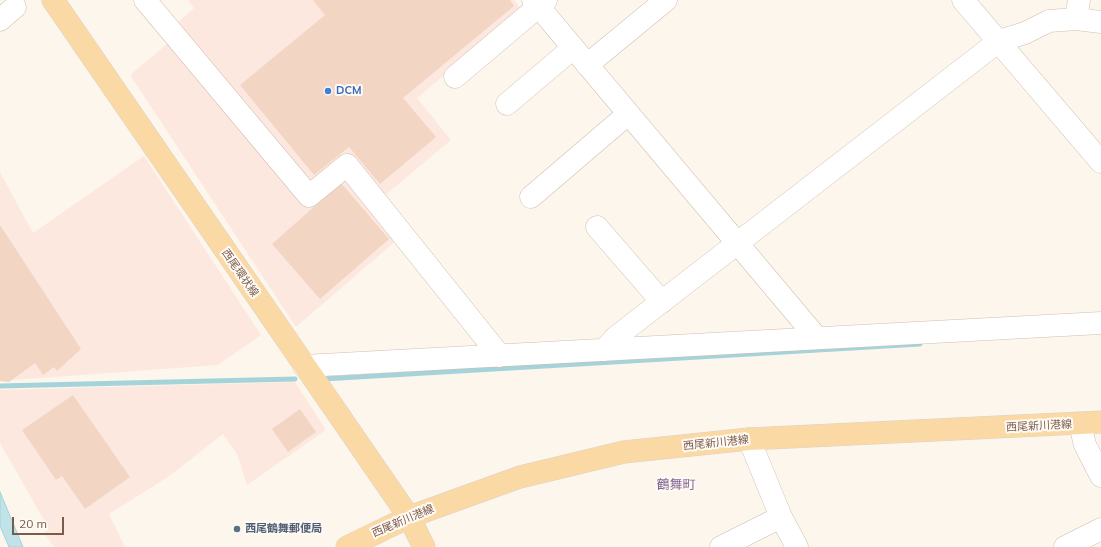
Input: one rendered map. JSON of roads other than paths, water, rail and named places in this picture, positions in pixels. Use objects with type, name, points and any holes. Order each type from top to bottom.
[{"type":"main road","name":"西尾環状線","points":[[53,0],[409,517],[424,547]]},
{"type":"main road","name":"西尾新川港線","points":[[347,547],[409,517],[520,477],[624,452],[749,439],[1090,423]]},
{"type":"street","points":[[144,0],[309,196],[347,165],[500,356]]},
{"type":"street","points":[[587,65],[666,0]]},
{"type":"street","points":[[963,0],[1101,162]]},
{"type":"street","points":[[454,77],[539,2],[587,65],[817,338]]},
{"type":"street","points":[[604,350],[616,337],[999,41],[1025,33],[1049,21],[1078,10],[1101,22]]},
{"type":"street","points":[[507,104],[573,48]]},
{"type":"street","points":[[531,197],[628,114]]},
{"type":"street","points":[[597,228],[662,302]]},
{"type":"street","points":[[304,366],[1101,324]]},
{"type":"street","points":[[1090,423],[1085,445],[1101,476]]},
{"type":"street","points":[[749,439],[781,517],[797,547]]},
{"type":"street","points":[[721,547],[781,517]]},
{"type":"street","points":[[1065,547],[1101,529]]},
{"type":"water","points":[[0,492],[23,547],[9,547],[0,526]]},
{"type":"waterway","points":[[323,379],[920,344]]},
{"type":"waterway","points":[[0,386],[295,379]]},
{"type":"place","name":"DCM","points":[[328,91]]},
{"type":"place","name":"西尾鶴舞郵便局","points":[[237,529]]},
{"type":"district","name":"鶴舞町","points":[[676,485]]}]
